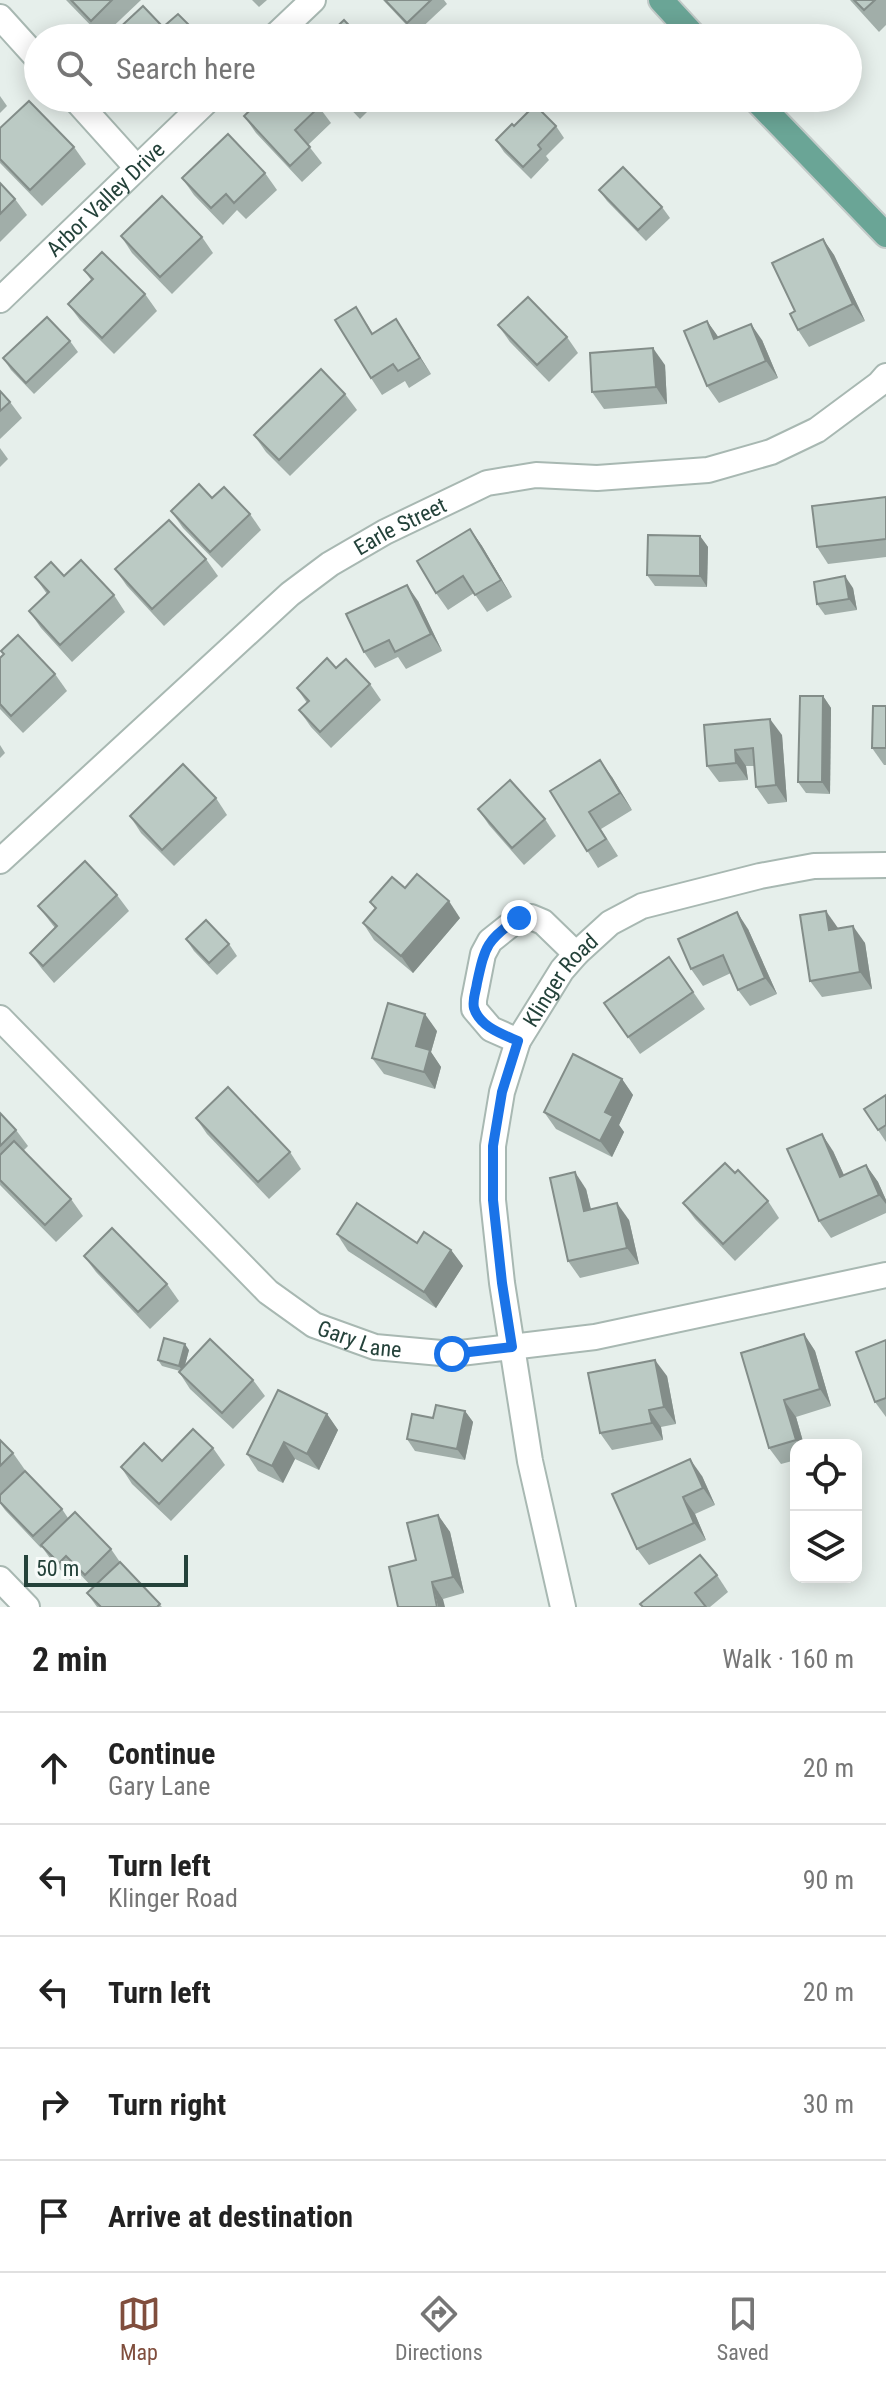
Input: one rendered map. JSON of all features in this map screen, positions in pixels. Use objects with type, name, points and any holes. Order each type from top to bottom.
[{"type":"main road","points":[[661,0],[683,24]]},
{"type":"main road","points":[[767,112],[886,235]]},
{"type":"street","points":[[288,24],[313,0]]},
{"type":"street","points":[[0,17],[24,44]]},
{"type":"street","points":[[87,112],[137,168]]},
{"type":"street","name":"Arbor Valley Drive","points":[[0,300],[195,112]]},
{"type":"street","name":"Earle Street","points":[[0,861],[290,594],[330,564],[385,532],[487,483],[536,475],[597,478],[708,470],[771,452],[817,430],[886,376]]},
{"type":"street","name":"Klinger Road","points":[[563,1607],[530,1461],[502,1283],[493,1200],[493,1146],[502,1092],[518,1041],[562,970],[576,954],[610,923],[642,906],[760,876],[814,866],[886,865]]},
{"type":"street","points":[[518,1041],[491,1029],[474,1009],[483,954],[490,941],[519,918],[531,917],[543,922],[576,954]]},
{"type":"street","name":"Gary Lane","points":[[0,1018],[268,1292],[314,1325],[375,1347],[452,1354],[595,1337],[886,1275]]},
{"type":"street","points":[[0,1579],[27,1607]]},
{"type":"building","points":[[71,0],[112,0],[91,21]]},
{"type":"building","points":[[385,0],[431,0],[407,23]]},
{"type":"building","points":[[854,0],[875,0],[864,10]]},
{"type":"building","points":[[143,6],[160,24],[124,24]]},
{"type":"building","points":[[178,14],[188,24],[166,24]]},
{"type":"building","points":[[24,106],[24,112],[40,112],[74,147],[30,190],[0,159],[0,128]]},
{"type":"building","points":[[248,112],[314,112],[295,130],[310,147],[290,166],[244,116]]},
{"type":"building","points":[[528,112],[542,112],[556,126],[538,145],[541,149],[523,167],[496,140],[512,124],[514,126]]},
{"type":"building","points":[[228,134],[265,173],[234,203],[226,194],[211,208],[182,178]]},
{"type":"building","points":[[623,167],[662,207],[638,230],[599,190]]},
{"type":"building","points":[[0,183],[15,199],[0,214]]},
{"type":"building","points":[[162,196],[202,237],[160,277],[121,236]]},
{"type":"building","points":[[823,239],[853,304],[798,330],[790,314],[795,311],[772,263]]},
{"type":"building","points":[[102,252],[145,294],[102,338],[68,304],[93,279],[84,270]]},
{"type":"building","points":[[528,297],[567,337],[537,365],[498,325]]},
{"type":"building","points":[[356,307],[372,334],[396,319],[420,358],[398,371],[393,364],[371,378],[335,320]]},
{"type":"building","points":[[47,317],[70,341],[26,383],[3,358]]},
{"type":"building","points":[[707,321],[714,339],[751,324],[766,361],[707,386],[684,331]]},
{"type":"building","points":[[653,348],[656,387],[592,392],[590,353]]},
{"type":"building","points":[[321,369],[345,394],[279,460],[254,435]]},
{"type":"building","points":[[0,391],[10,402],[0,411]]},
{"type":"building","points":[[199,484],[212,498],[224,487],[250,514],[210,552],[171,511]]},
{"type":"building","points":[[886,497],[886,539],[817,547],[812,506]]},
{"type":"building","points":[[169,520],[206,559],[152,609],[115,569]]},
{"type":"building","points":[[470,529],[501,580],[475,595],[463,576],[436,593],[417,561]]},
{"type":"building","points":[[648,535],[700,536],[700,576],[647,575]]},
{"type":"building","points":[[81,560],[114,595],[60,645],[29,611],[49,592],[35,577],[51,562],[64,576]]},
{"type":"building","points":[[845,576],[849,599],[817,604],[814,582]]},
{"type":"building","points":[[407,585],[431,634],[395,652],[389,640],[364,652],[346,614]]},
{"type":"building","points":[[18,635],[55,674],[11,716],[0,704],[0,658],[4,654],[1,651]]},
{"type":"building","points":[[327,658],[336,668],[346,659],[370,684],[320,732],[299,710],[309,701],[297,688]]},
{"type":"building","points":[[800,696],[823,696],[822,782],[798,782]]},
{"type":"building","points":[[873,706],[886,706],[886,748],[872,748]]},
{"type":"building","points":[[770,719],[776,785],[756,787],[753,748],[735,750],[736,763],[707,766],[704,725]]},
{"type":"building","points":[[600,760],[620,793],[589,812],[606,839],[587,851],[550,791]]},
{"type":"building","points":[[183,764],[216,798],[162,850],[130,816]]},
{"type":"building","points":[[510,780],[545,819],[512,848],[478,809]]},
{"type":"building","points":[[85,861],[117,895],[43,966],[30,953],[57,926],[38,906]]},
{"type":"building","points":[[417,874],[449,901],[401,956],[363,923],[376,908],[370,902],[392,877],[405,888]]},
{"type":"building","points":[[826,911],[829,930],[853,926],[860,972],[810,981],[800,915]]},
{"type":"building","points":[[737,912],[765,978],[738,990],[723,955],[691,969],[678,939]]},
{"type":"building","points":[[206,920],[229,944],[209,963],[186,939]]},
{"type":"building","points":[[669,957],[693,992],[628,1037],[604,1003]]},
{"type":"building","points":[[388,1003],[425,1014],[416,1046],[430,1050],[424,1072],[372,1058]]},
{"type":"building","points":[[573,1054],[622,1079],[605,1112],[613,1116],[600,1141],[544,1112]]},
{"type":"building","points":[[228,1087],[290,1152],[258,1182],[196,1118]]},
{"type":"building","points":[[886,1095],[886,1125],[878,1130],[864,1109]]},
{"type":"building","points":[[0,1113],[16,1130],[0,1146]]},
{"type":"building","points":[[822,1134],[840,1177],[866,1165],[879,1195],[819,1221],[787,1149]]},
{"type":"building","points":[[14,1141],[71,1199],[45,1225],[0,1180],[0,1155]]},
{"type":"building","points":[[725,1163],[735,1173],[738,1170],[768,1201],[723,1244],[683,1203]]},
{"type":"building","points":[[575,1172],[584,1211],[617,1203],[627,1248],[568,1261],[550,1178]]},
{"type":"building","points":[[357,1203],[417,1243],[424,1232],[451,1250],[424,1292],[337,1234]]},
{"type":"building","points":[[112,1228],[167,1284],[138,1312],[84,1256]]},
{"type":"building","points":[[804,1334],[820,1389],[784,1400],[796,1439],[769,1448],[741,1353]]},
{"type":"building","points":[[164,1338],[185,1344],[179,1366],[158,1360]]},
{"type":"building","points":[[210,1339],[253,1380],[222,1413],[179,1372]]},
{"type":"building","points":[[886,1340],[886,1398],[875,1402],[856,1352]]},
{"type":"building","points":[[655,1360],[664,1407],[649,1410],[652,1423],[600,1433],[588,1373]]},
{"type":"building","points":[[278,1390],[327,1414],[307,1454],[284,1442],[272,1466],[247,1454]]},
{"type":"building","points":[[436,1405],[465,1411],[457,1449],[407,1439],[412,1414],[433,1418]]},
{"type":"building","points":[[193,1429],[213,1448],[159,1504],[121,1467],[144,1443],[162,1461]]},
{"type":"building","points":[[0,1440],[13,1453],[0,1466]]},
{"type":"building","points":[[690,1459],[703,1488],[683,1497],[694,1523],[637,1549],[612,1494]]},
{"type":"building","points":[[25,1471],[62,1509],[33,1536],[0,1502],[0,1495]]},
{"type":"building","points":[[75,1512],[111,1549],[85,1575],[66,1556],[59,1563],[41,1545]]},
{"type":"building","points":[[438,1515],[453,1577],[432,1582],[437,1607],[398,1607],[389,1567],[416,1560],[407,1523]]},
{"type":"building","points":[[700,1555],[717,1575],[695,1593],[706,1607],[643,1607],[640,1604]]},
{"type":"building","points":[[120,1562],[160,1604],[157,1607],[101,1607],[87,1593]]},
{"type":"route","points":[[452,1354],[512,1347],[493,1200],[493,1146],[502,1092],[518,1041],[491,1029],[474,1009],[474,1000],[483,954],[490,941],[519,918]]}]
